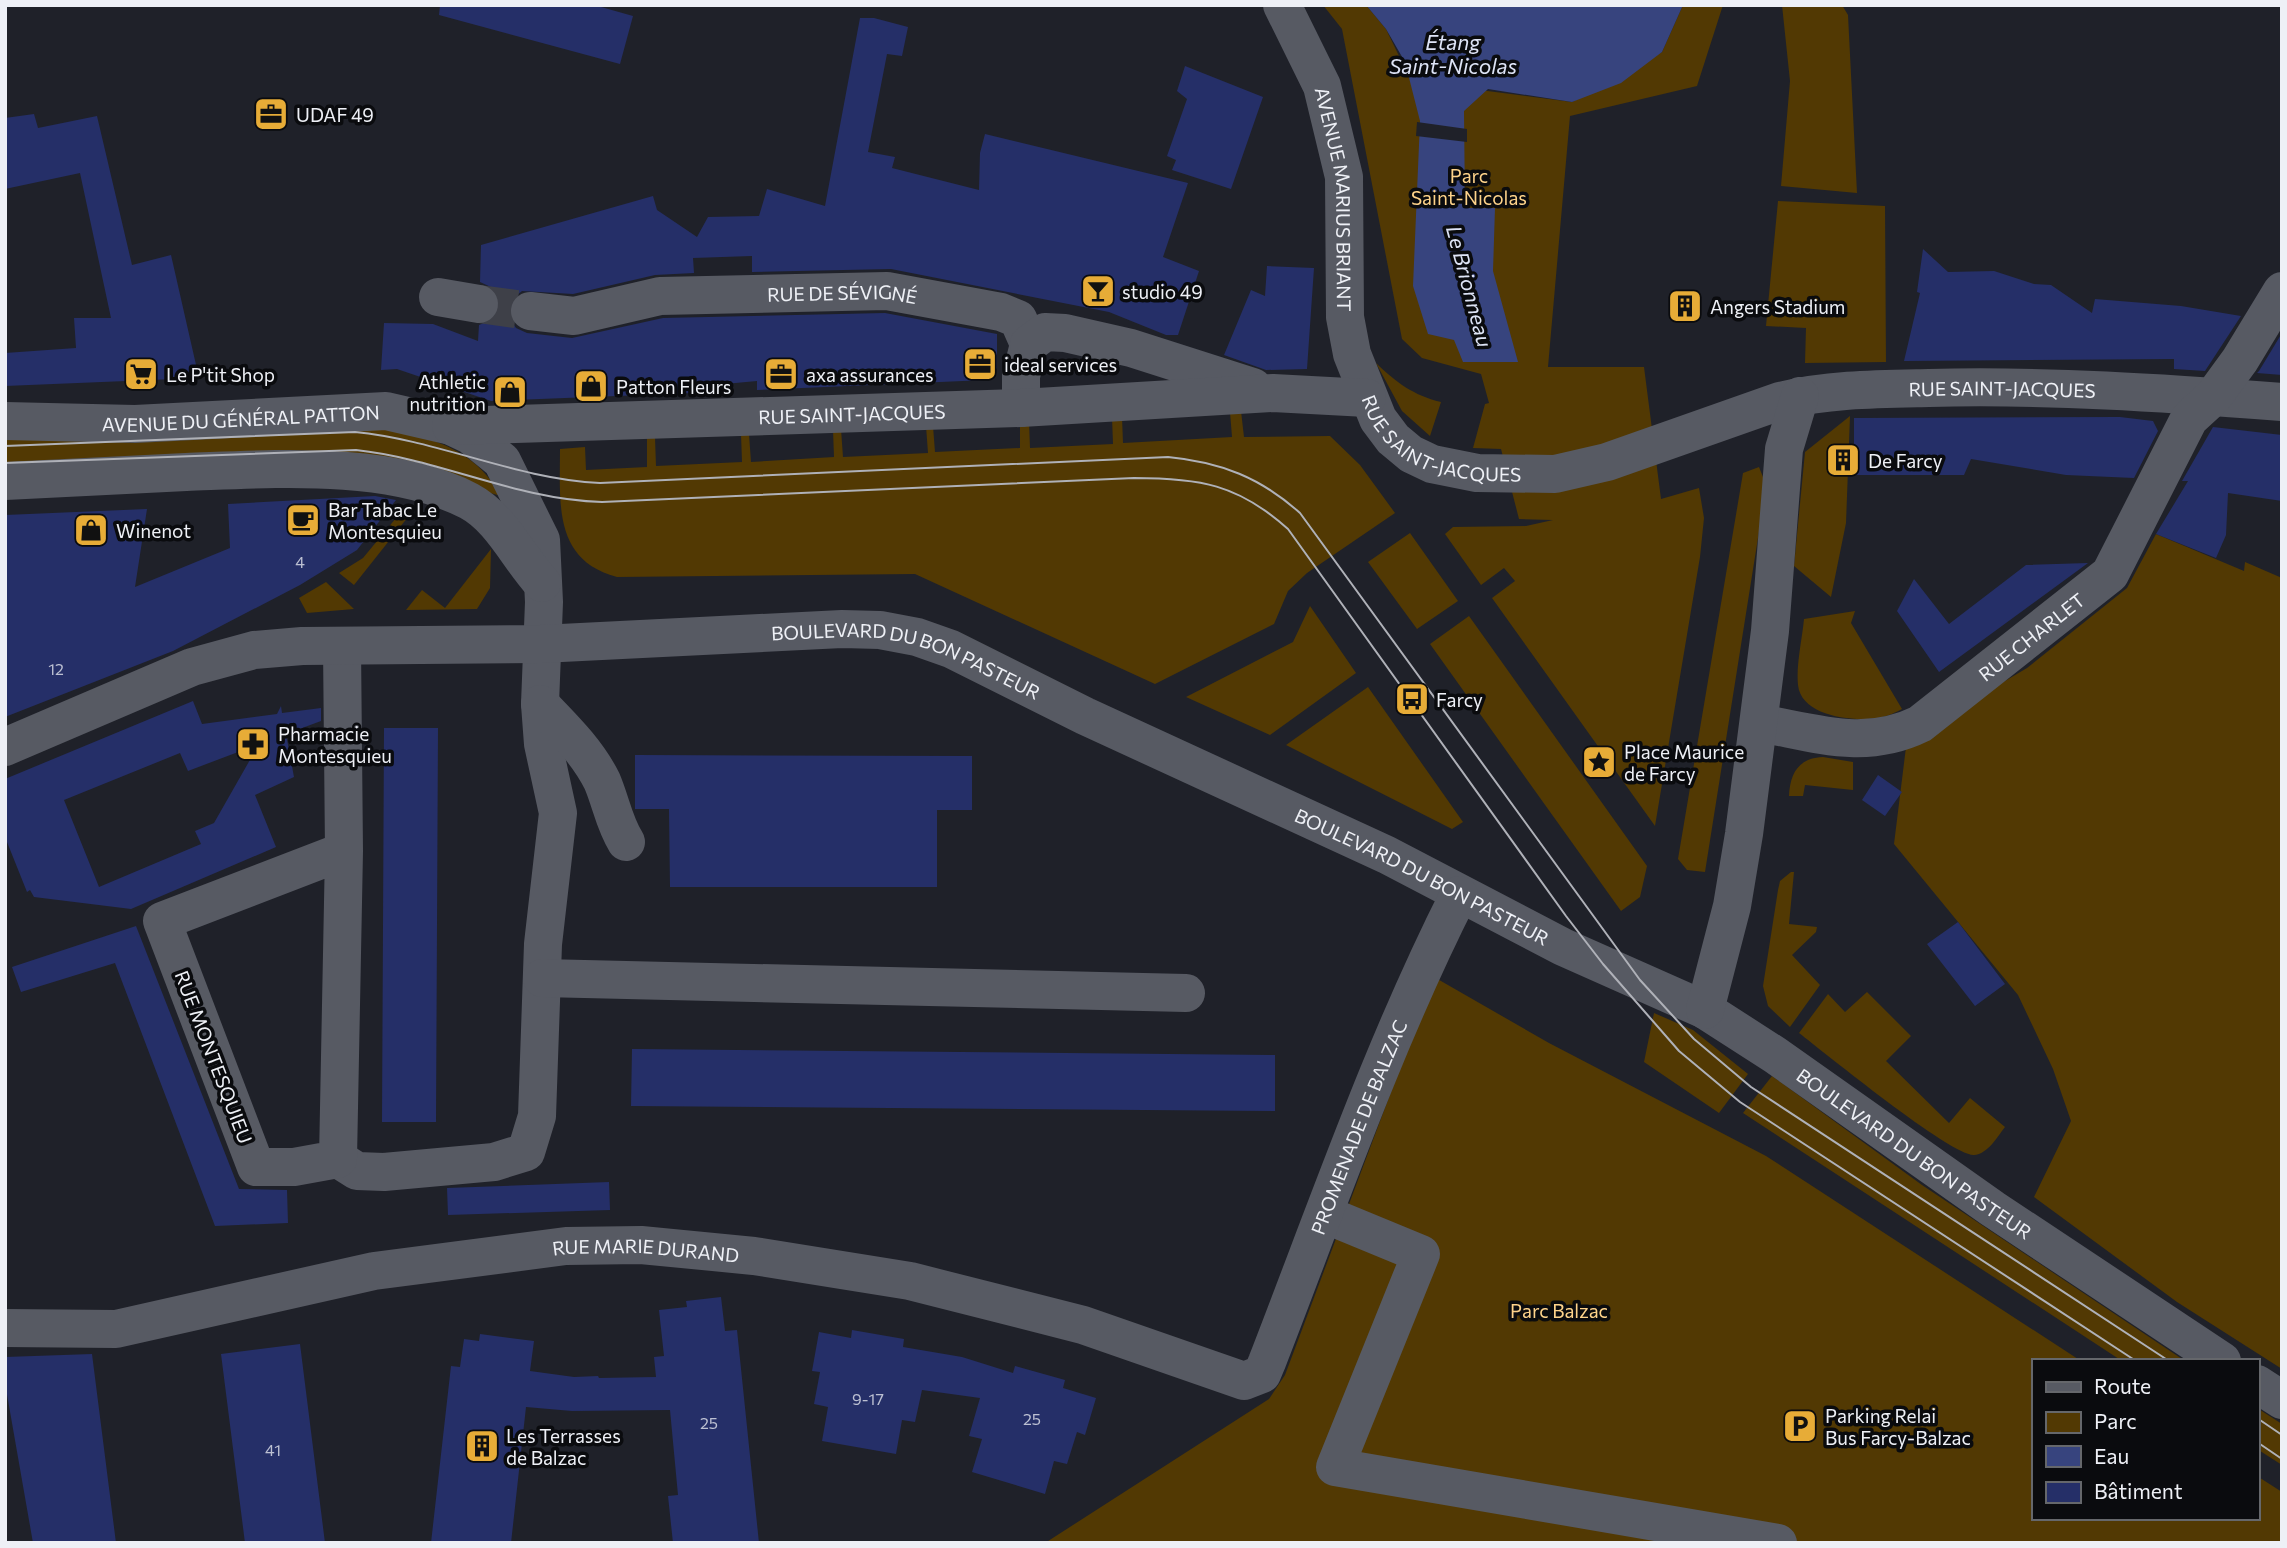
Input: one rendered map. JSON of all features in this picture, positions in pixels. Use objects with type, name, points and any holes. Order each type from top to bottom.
[{"type":"street","name":"AVENUE MARIUS BRIANT","points":[[1282,5],[1322,86],[1345,177],[1345,317],[1352,354],[1367,398]]},
{"type":"street","name":"RUE DE SÉVIGNÉ","points":[[530,311],[574,316],[660,296],[887,291],[1001,312],[1018,319],[1028,344]]},
{"type":"street","name":"RUE CHARLET","points":[[1759,723],[1869,740],[1888,737],[1920,724],[2110,574],[2189,419],[2213,397],[2240,360],[2282,291]]},
{"type":"street","points":[[438,297],[479,304]]},
{"type":"street","points":[[1021,408],[1021,376],[1028,344],[1045,332],[1065,333],[1131,348],[1273,393]]},
{"type":"street","name":"RUE SAINT-JACQUES","points":[[451,426],[1021,408],[1273,393],[1367,398],[1392,439],[1411,454],[1432,464],[1477,473],[1527,476],[1555,474],[1607,462],[1684,433],[1800,396],[1880,389],[1983,386],[2282,402]]},
{"type":"street","points":[[1705,1010],[1732,906],[1759,723],[1784,449],[1800,396]]},
{"type":"street","name":"AVENUE DU GÉNÉRAL PATTON","points":[[5,421],[135,424],[386,411],[451,426],[470,435],[502,461],[541,540],[540,704],[543,744],[558,813],[542,978],[537,1116],[526,1153],[494,1162],[384,1172],[357,1171],[338,1159]]},
{"type":"street","name":"RUE SAINT-JACQUES","points":[[502,461],[523,435],[550,422]]},
{"type":"street","points":[[5,481],[238,470],[355,471],[414,483],[468,501],[489,514],[503,530],[514,550],[542,583]]},
{"type":"street","name":"BOULEVARD DU BON PASTEUR","points":[[541,644],[842,629],[880,630],[917,637],[951,649],[1085,716],[1387,855],[1563,947],[1705,1010],[1775,1055],[1993,1209],[2219,1359]]},
{"type":"street","points":[[5,747],[192,667],[254,650],[342,646],[541,644]]},
{"type":"street","points":[[338,1159],[344,850],[342,646]]},
{"type":"street","points":[[540,704],[588,757],[603,783],[615,826],[626,842]]},
{"type":"street","name":"RUE MONTESQUIEU","points":[[338,1159],[294,1167],[256,1167],[162,921],[344,850]]},
{"type":"street","name":"PROMENADE DE BALZAC","points":[[1267,1362],[1354,1133],[1423,968],[1459,895]]},
{"type":"street","points":[[542,978],[1186,993]]},
{"type":"street","points":[[1324,1214],[1421,1254],[1335,1467],[1778,1543]]},
{"type":"street","name":"RUE MARIE DURAND","points":[[5,1328],[116,1329],[281,1289],[399,1266],[566,1246],[641,1245],[754,1256],[910,1281],[1083,1325],[1244,1381],[1262,1374],[1267,1362]]},
{"type":"street","points":[[2259,1385],[2282,1400]]},
{"type":"green space","name":"Parc Saint-Nicolas","points":[[1323,5],[1366,5],[1386,29],[1411,81],[1572,102],[1662,52],[1683,5],[1723,5],[1697,86],[1570,116],[1548,367],[1644,367],[1661,499],[1699,488],[1704,518],[1700,557],[1655,826],[1492,598],[1515,581],[1504,568],[1481,585],[1445,534],[1453,527],[1526,526],[1553,520],[1519,519],[1501,449],[1473,448],[1485,404],[1489,403],[1481,374],[1422,358],[1402,339],[1342,29]]},
{"type":"green space","points":[[1782,5],[1842,5],[1848,15],[1857,193],[1781,186],[1790,81]]},
{"type":"green space","points":[[1778,201],[1885,206],[1886,362],[1805,363],[1806,328],[1766,326]]},
{"type":"green space","points":[[1376,363],[1406,387],[1441,402],[1430,436],[1402,411]]},
{"type":"green space","points":[[1241,411],[1244,437],[1330,436],[1360,465],[1395,513],[1307,573],[1288,591],[1274,624],[1155,684],[915,574],[617,577],[596,569],[581,557],[564,527],[561,509],[560,449],[585,447],[586,470],[647,467],[647,438],[655,437],[656,466],[742,462],[741,434],[749,434],[751,462],[834,457],[833,430],[841,429],[843,457],[928,453],[926,426],[933,426],[935,452],[1020,448],[1020,421],[1029,421],[1030,448],[1113,444],[1112,417],[1122,417],[1123,443],[1232,437],[1230,412]]},
{"type":"green space","points":[[1850,416],[1846,523],[1831,597],[1794,566],[1805,452]]},
{"type":"green space","points":[[360,422],[421,437],[457,451],[488,477],[501,496],[409,470],[5,471],[5,438]]},
{"type":"green space","points":[[1759,467],[1763,477],[1764,500],[1705,872],[1687,870],[1678,859],[1743,473]]},
{"type":"green space","points":[[401,512],[408,517],[354,585],[339,573],[363,558]]},
{"type":"green space","points":[[1410,533],[1458,601],[1417,629],[1368,562]]},
{"type":"green space","points":[[2156,534],[2244,571],[2245,562],[2282,578],[2282,1369],[2177,1302],[2034,1197],[2071,1121],[2053,1069],[2018,995],[1894,844],[1907,739],[2027,668],[2127,588]]},
{"type":"green space","points":[[491,549],[490,588],[477,609],[406,610],[422,590],[445,608]]},
{"type":"green space","points":[[326,582],[354,609],[307,613],[299,598]]},
{"type":"green space","points":[[1310,606],[1356,673],[1270,735],[1186,697],[1293,642]]},
{"type":"green space","points":[[1855,611],[1851,623],[1902,709],[1887,716],[1859,719],[1832,715],[1819,711],[1801,696],[1798,661],[1804,619]]},
{"type":"green space","points":[[1469,616],[1647,866],[1640,897],[1621,911],[1430,644]]},
{"type":"green space","points":[[1368,687],[1463,822],[1452,829],[1286,745]]},
{"type":"green space","points":[[1823,757],[1853,762],[1853,790],[1805,785],[1803,796],[1789,796],[1791,781],[1797,769],[1807,760]]},
{"type":"green space","points":[[1794,872],[1789,924],[1817,927],[1816,932],[1792,955],[1820,985],[1790,1027],[1768,1006],[1763,986],[1780,881]]},
{"type":"green space","name":"Parc Balzac","points":[[1434,977],[1549,1043],[1766,1156],[2078,1359],[2032,1359],[2032,1520],[2259,1520],[2259,1477],[2282,1492],[2282,1543],[1045,1543],[1269,1399],[1285,1375]]},
{"type":"green space","points":[[1867,992],[1911,1036],[1886,1061],[1949,1123],[1970,1098],[2005,1127],[1984,1152],[1974,1155],[1941,1139],[1799,1033],[1828,994],[1845,1012]]},
{"type":"green space","points":[[1654,1013],[1693,1030],[1748,1074],[1719,1113],[1644,1062]]},
{"type":"green space","points":[[1772,1076],[1922,1185],[2182,1359],[2119,1359],[1743,1113]]},
{"type":"green space","points":[[2259,1409],[2282,1424],[2282,1465],[2259,1450]]},
{"type":"water","name":"Étang Saint-Nicolas","points":[[1366,5],[1683,5],[1662,52],[1621,83],[1572,102],[1488,89],[1464,111],[1465,208],[1495,208],[1493,271],[1518,362],[1463,362],[1454,340],[1428,334],[1413,286],[1420,121],[1405,62],[1386,29]]},
{"type":"pier","points":[[1417,122],[1467,129],[1467,142],[1416,136]]},
{"type":"building","points":[[440,5],[594,5],[633,16],[620,64],[439,15]]},
{"type":"building","points":[[860,18],[874,18],[908,27],[902,56],[887,54],[868,152],[895,157],[892,168],[979,190],[980,153],[985,134],[1188,183],[1163,257],[1199,271],[1178,335],[1166,335],[1109,312],[891,269],[752,272],[752,256],[693,258],[694,273],[655,275],[573,294],[522,291],[512,299],[508,309],[510,319],[516,328],[527,333],[572,338],[663,318],[885,313],[997,334],[997,368],[986,380],[757,390],[757,381],[692,387],[693,393],[491,401],[397,369],[381,370],[384,323],[433,324],[478,341],[479,325],[495,318],[501,307],[499,296],[493,288],[480,282],[481,245],[653,196],[657,210],[697,237],[708,217],[759,216],[767,189],[825,206]]},
{"type":"building","points":[[1185,66],[1263,97],[1231,189],[1172,170],[1176,160],[1167,156],[1187,99],[1177,91]]},
{"type":"building","points":[[34,114],[38,128],[97,116],[132,265],[171,255],[199,378],[5,386],[5,353],[76,348],[74,318],[111,318],[80,173],[5,189],[5,118]]},
{"type":"building","points":[[1923,249],[1948,272],[1994,271],[2034,284],[2051,285],[2092,313],[2095,299],[2181,306],[2241,316],[2205,371],[2174,369],[2174,359],[1904,361],[1920,293],[1917,292]]},
{"type":"building","points":[[1267,266],[1314,268],[1307,369],[1266,370],[1224,355],[1251,290],[1265,296]]},
{"type":"building","points":[[2282,333],[2282,375],[2257,373],[2259,371]]},
{"type":"building","points":[[2120,417],[2153,421],[2158,431],[2134,478],[2066,475],[1971,459],[1964,475],[1854,475],[1854,418]]},
{"type":"building","points":[[2213,427],[2282,435],[2282,501],[2228,493],[2226,535],[2216,558],[2156,534],[2188,481],[2182,481]]},
{"type":"building","points":[[375,496],[396,500],[357,550],[300,585],[173,651],[5,717],[5,515],[147,509],[135,587],[230,548],[228,504]]},
{"type":"building","points":[[2088,563],[1939,672],[1897,611],[1914,579],[1949,624],[2026,565]]},
{"type":"building","points":[[193,701],[202,724],[277,714],[281,706],[282,713],[321,708],[321,721],[286,734],[294,777],[255,795],[276,847],[131,909],[34,897],[30,890],[27,892],[5,837],[5,779]],"holes":[[[259,744],[214,823],[195,831],[201,844],[99,887],[64,800],[180,753],[188,771]]]},
{"type":"building","points":[[384,728],[438,728],[436,1122],[382,1122]]},
{"type":"building","points":[[635,755],[972,756],[972,810],[937,810],[937,887],[670,887],[669,809],[635,809]]},
{"type":"building","points":[[1878,775],[1902,792],[1885,816],[1862,800]]},
{"type":"building","points":[[1958,922],[2005,984],[1975,1006],[1927,944]]},
{"type":"building","points":[[136,926],[239,1189],[287,1190],[288,1223],[215,1226],[115,963],[21,992],[12,967]]},
{"type":"building","points":[[632,1049],[1275,1055],[1275,1111],[631,1106]]},
{"type":"building","points":[[609,1182],[610,1210],[448,1215],[447,1188]]},
{"type":"building","points":[[721,1297],[725,1331],[737,1330],[759,1543],[673,1543],[668,1496],[678,1495],[670,1410],[572,1411],[526,1407],[511,1543],[431,1543],[451,1366],[460,1367],[464,1339],[479,1341],[480,1334],[534,1341],[530,1371],[574,1377],[656,1377],[654,1357],[664,1356],[659,1310],[687,1307],[686,1301]]},
{"type":"building","points":[[852,1330],[904,1339],[903,1347],[962,1357],[1013,1373],[1015,1366],[1065,1380],[1063,1388],[1096,1398],[1085,1435],[1077,1432],[1067,1464],[1054,1461],[1045,1494],[972,1472],[982,1439],[969,1436],[980,1398],[922,1390],[915,1422],[902,1420],[896,1454],[822,1441],[828,1407],[814,1404],[820,1372],[812,1371],[819,1332],[851,1338]]},
{"type":"building","points":[[300,1344],[325,1543],[245,1543],[221,1354]]},
{"type":"building","points":[[92,1354],[116,1543],[33,1543],[5,1383],[5,1357]]},
{"type":"tunnel","points":[[479,304],[530,311]]},
{"type":"tram line","points":[[5,446],[355,432],[386,436],[538,474],[600,483],[1168,457],[1206,463],[1239,474],[1270,490],[1300,513],[1640,980],[1694,1039],[1751,1087],[2166,1359]]},
{"type":"tram line","points":[[5,463],[356,450],[418,462],[540,494],[570,500],[602,502],[1134,478],[1198,482],[1234,493],[1252,502],[1288,529],[1566,916],[1603,964],[1679,1051],[1740,1102],[2133,1359]]},
{"type":"tram line","points":[[2259,1419],[2282,1435]]},
{"type":"tram line","points":[[2259,1443],[2282,1459]]},
{"type":"place","name":"UDAF 49","points":[[271,114]]},
{"type":"place","name":"studio 49","points":[[1098,291]]},
{"type":"place","name":"Angers Stadium","points":[[1685,306]]},
{"type":"place","name":"ideal services","points":[[980,364]]},
{"type":"place","name":"Le P'tit Shop","points":[[141,374]]},
{"type":"place","name":"axa assurances","points":[[781,374]]},
{"type":"place","name":"Patton Fleurs","points":[[591,386]]},
{"type":"place","name":"Athletic nutrition","points":[[510,392]]},
{"type":"place","name":"De Farcy","points":[[1843,460]]},
{"type":"place","name":"Bar Tabac Le Montesquieu","points":[[303,520]]},
{"type":"place","name":"Winenot","points":[[91,530]]},
{"type":"place","name":"Farcy","points":[[1412,699]]},
{"type":"place","name":"Pharmacie Montesquieu","points":[[253,744]]},
{"type":"place","name":"Place Maurice de Farcy","points":[[1599,762]]},
{"type":"place","name":"Parking Relai Bus Farcy-Balzac","points":[[1800,1426]]},
{"type":"place","name":"Les Terrasses de Balzac","points":[[482,1446]]},
{"type":"water label","name":"Le Brionneau","points":[[1470,286]]}]
